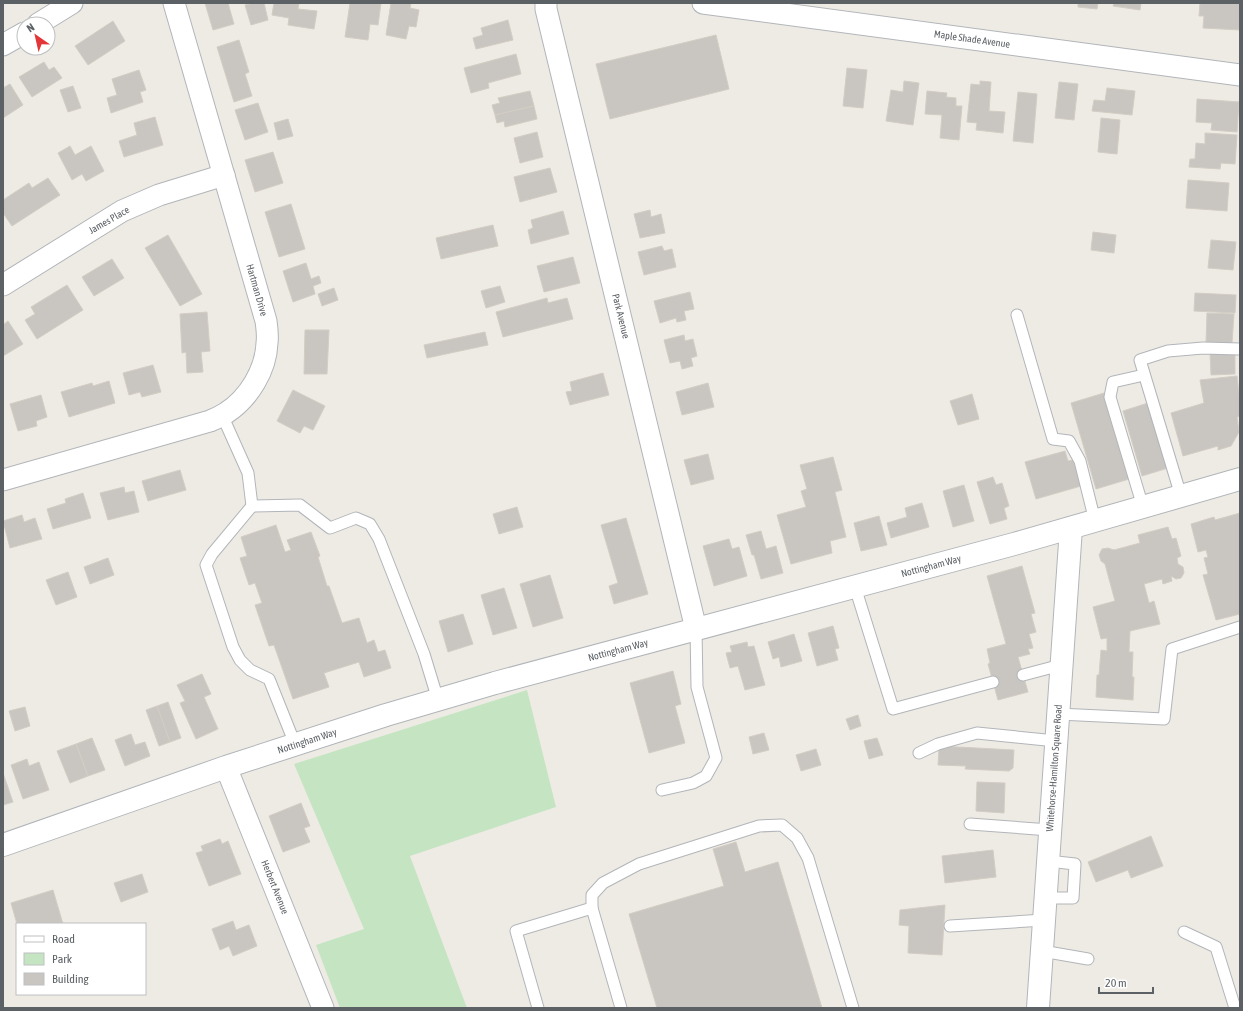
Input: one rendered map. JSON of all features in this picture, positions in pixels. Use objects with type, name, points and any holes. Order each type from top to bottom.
[{"type":"street","points":[[51,16],[72,3]]},
{"type":"street","name":"Hartman Drive","points":[[3,480],[210,421],[222,415],[243,399],[255,383],[263,364],[267,344],[266,321],[174,3]]},
{"type":"street","name":"Park Avenue","points":[[546,3],[546,9],[696,629]]},
{"type":"street","name":"Maple Shade Avenue","points":[[703,3],[1240,75]]},
{"type":"street","points":[[3,45],[16,37]]},
{"type":"street","name":"James Place","points":[[3,285],[122,211],[159,195],[224,175]]},
{"type":"street","name":"Nottingham Way","points":[[3,844],[295,744],[495,683],[1071,528],[1240,479]]},
{"type":"street","name":"Whitehorse-Hamilton Square Road","points":[[1038,1008],[1071,528]]},
{"type":"street","name":"Herbert Avenue","points":[[226,767],[323,1008]]},
{"type":"lane","points":[[1017,314],[1053,439],[1069,441],[1080,461],[1095,521]]},
{"type":"lane","points":[[1181,496],[1140,360],[1168,351],[1203,348],[1240,349]]},
{"type":"lane","points":[[1144,375],[1113,382],[1110,397],[1144,507]]},
{"type":"lane","points":[[222,415],[248,473],[252,506],[212,554],[206,565],[233,647],[240,660],[250,670],[269,679],[295,744]]},
{"type":"lane","points":[[252,506],[300,505],[330,528],[356,518],[370,524],[379,539],[424,654],[438,700]]},
{"type":"lane","points":[[855,587],[893,709],[993,682]]},
{"type":"lane","points":[[1058,714],[1164,718],[1172,648],[1240,627]]},
{"type":"lane","points":[[662,790],[693,783],[706,776],[716,758],[697,687],[696,629]]},
{"type":"lane","points":[[1023,675],[1062,665]]},
{"type":"lane","points":[[919,753],[938,744],[977,733],[1056,741]]},
{"type":"lane","points":[[970,824],[1050,830]]},
{"type":"lane","points":[[621,1008],[592,908],[592,895],[603,883],[639,864],[759,826],[782,825],[797,838],[808,858],[853,1008]]},
{"type":"lane","points":[[538,1008],[516,932],[592,908]]},
{"type":"lane","points":[[950,926],[1044,920]]},
{"type":"lane","points":[[1184,932],[1216,947],[1235,1008]]},
{"type":"lane","points":[[1042,951],[1088,959]]},
{"type":"green space","points":[[527,690],[556,807],[410,856],[467,1008],[340,1008],[316,945],[364,929],[294,764]]},
{"type":"building","points":[[205,3],[228,3],[234,24],[213,30]]},
{"type":"building","points":[[264,3],[268,20],[251,25],[245,5]]},
{"type":"building","points":[[274,3],[299,3],[298,9],[317,11],[314,29],[288,25],[289,18],[272,15]]},
{"type":"building","points":[[350,3],[381,3],[378,25],[370,24],[368,40],[345,37]]},
{"type":"building","points":[[391,3],[411,3],[410,8],[419,10],[416,27],[409,26],[406,39],[386,35]]},
{"type":"building","points":[[1078,3],[1098,3],[1097,9],[1078,7]]},
{"type":"building","points":[[1114,3],[1141,3],[1140,10],[1113,6]]},
{"type":"building","points":[[1200,3],[1240,3],[1240,30],[1203,28],[1204,16],[1199,16]]},
{"type":"building","points":[[508,20],[513,40],[476,49],[473,38],[483,35],[481,28]]},
{"type":"building","points":[[113,21],[125,41],[88,65],[75,46]]},
{"type":"building","points":[[716,35],[729,89],[610,119],[596,64]]},
{"type":"building","points":[[239,40],[249,72],[245,74],[252,96],[234,102],[217,47]]},
{"type":"building","points":[[516,54],[521,74],[488,83],[489,88],[471,93],[464,68]]},
{"type":"building","points":[[44,62],[49,70],[54,67],[62,78],[32,97],[19,77]]},
{"type":"building","points":[[847,68],[867,70],[863,108],[843,106]]},
{"type":"building","points":[[139,70],[146,90],[140,92],[143,102],[111,113],[107,98],[117,95],[112,79]]},
{"type":"building","points":[[904,81],[919,83],[913,125],[886,121],[891,90],[903,92]]},
{"type":"building","points":[[980,81],[991,82],[989,111],[1005,112],[1003,133],[976,130],[977,123],[967,122],[971,84],[980,85]]},
{"type":"building","points":[[1059,82],[1078,84],[1074,120],[1055,118]]},
{"type":"building","points":[[10,84],[23,105],[3,118],[3,88]]},
{"type":"building","points":[[73,86],[81,108],[68,112],[60,90]]},
{"type":"building","points":[[1107,88],[1135,91],[1132,115],[1092,111],[1094,100],[1105,101]]},
{"type":"building","points":[[530,91],[534,106],[495,115],[492,105],[500,103],[498,98]]},
{"type":"building","points":[[927,91],[947,93],[946,97],[956,98],[956,106],[962,106],[959,140],[940,138],[942,115],[925,114]]},
{"type":"building","points":[[1018,92],[1037,94],[1033,143],[1013,141]]},
{"type":"building","points":[[1197,99],[1239,102],[1237,132],[1211,130],[1212,123],[1196,122]]},
{"type":"building","points":[[258,103],[268,132],[245,140],[235,110]]},
{"type":"building","points":[[534,106],[537,119],[505,127],[504,121],[497,123],[495,115]]},
{"type":"building","points":[[155,117],[163,145],[124,157],[119,141],[137,135],[134,123]]},
{"type":"building","points":[[1101,118],[1120,120],[1117,154],[1098,152]]},
{"type":"building","points":[[288,119],[293,136],[278,140],[274,123]]},
{"type":"building","points":[[537,132],[543,157],[520,163],[514,138]]},
{"type":"building","points":[[1205,133],[1237,135],[1235,164],[1221,163],[1220,169],[1189,167],[1190,159],[1195,159],[1196,143],[1205,144]]},
{"type":"building","points":[[70,146],[75,155],[91,146],[104,171],[86,181],[82,174],[72,180],[58,153]]},
{"type":"building","points":[[273,152],[283,183],[255,192],[245,160]]},
{"type":"building","points":[[550,168],[557,192],[520,202],[514,177]]},
{"type":"building","points":[[48,178],[60,195],[12,226],[3,213],[3,200],[29,183],[32,188]]},
{"type":"building","points":[[1188,180],[1229,183],[1227,211],[1186,208]]},
{"type":"building","points":[[291,204],[305,249],[279,257],[265,212]]},
{"type":"building","points":[[650,210],[651,217],[661,214],[665,233],[640,238],[634,214]]},
{"type":"building","points":[[563,211],[569,234],[531,244],[528,230],[533,228],[531,220]]},
{"type":"building","points":[[493,225],[498,246],[441,259],[436,238]]},
{"type":"building","points":[[1093,232],[1116,235],[1114,253],[1091,250]]},
{"type":"building","points":[[168,235],[202,294],[180,306],[145,248]]},
{"type":"building","points":[[1211,240],[1236,242],[1233,270],[1208,268]]},
{"type":"building","points":[[662,246],[664,251],[672,249],[676,267],[644,275],[638,252]]},
{"type":"building","points":[[573,257],[580,283],[544,292],[537,266]]},
{"type":"building","points":[[112,259],[124,278],[94,296],[82,277]]},
{"type":"building","points":[[306,263],[311,279],[319,276],[321,283],[313,286],[315,294],[293,302],[283,271]]},
{"type":"building","points":[[67,285],[83,310],[37,339],[25,320],[35,314],[31,307]]},
{"type":"building","points":[[500,286],[505,302],[486,308],[481,291]]},
{"type":"building","points":[[334,288],[338,300],[322,306],[318,294]]},
{"type":"building","points":[[690,292],[694,309],[684,311],[686,320],[677,322],[676,318],[660,323],[654,301]]},
{"type":"building","points":[[1195,293],[1236,295],[1235,313],[1194,311]]},
{"type":"building","points":[[547,298],[548,303],[567,298],[573,319],[503,337],[496,312]]},
{"type":"building","points":[[207,312],[210,351],[201,352],[203,372],[187,373],[186,352],[182,353],[180,314]]},
{"type":"building","points":[[1207,313],[1234,314],[1232,343],[1206,343]]},
{"type":"building","points":[[8,321],[23,344],[3,356],[3,325]]},
{"type":"building","points":[[305,330],[329,330],[327,374],[304,374]]},
{"type":"building","points":[[485,332],[488,345],[427,358],[424,345]]},
{"type":"building","points":[[684,335],[685,341],[693,339],[697,356],[691,358],[693,366],[682,369],[680,361],[670,363],[664,340]]},
{"type":"building","points":[[1235,352],[1235,374],[1211,375],[1210,353]]},
{"type":"building","points":[[153,365],[161,392],[142,397],[140,392],[129,395],[123,373]]},
{"type":"building","points":[[603,373],[609,395],[570,405],[566,392],[572,391],[570,382]]},
{"type":"building","points":[[1237,376],[1240,402],[1240,416],[1237,417],[1239,432],[1231,446],[1218,450],[1218,446],[1183,456],[1171,413],[1204,403],[1200,380]]},
{"type":"building","points":[[109,381],[115,403],[69,417],[61,392],[92,383],[93,386]]},
{"type":"building","points":[[708,383],[714,407],[682,415],[676,392]]},
{"type":"building","points":[[293,390],[325,406],[313,430],[304,426],[300,433],[277,421]]},
{"type":"building","points":[[1104,393],[1129,479],[1096,489],[1071,403]]},
{"type":"building","points":[[972,394],[979,419],[958,425],[950,401]]},
{"type":"building","points":[[41,395],[47,417],[36,421],[37,426],[18,431],[10,404]]},
{"type":"building","points":[[1148,403],[1168,468],[1142,476],[1123,411]]},
{"type":"building","points":[[1065,451],[1068,461],[1073,460],[1081,486],[1036,499],[1025,462]]},
{"type":"building","points":[[708,454],[714,479],[691,485],[684,460]]},
{"type":"building","points":[[833,457],[842,490],[835,492],[846,537],[830,541],[832,553],[791,564],[777,515],[806,507],[801,491],[807,489],[800,465]]},
{"type":"building","points":[[180,470],[186,490],[148,501],[142,481]]},
{"type":"building","points":[[993,477],[996,485],[1002,483],[1009,506],[1004,508],[1007,519],[990,524],[977,482]]},
{"type":"building","points":[[964,485],[974,521],[953,527],[943,491]]},
{"type":"building","points":[[124,487],[125,493],[134,491],[139,512],[108,520],[100,493]]},
{"type":"building","points":[[83,493],[91,518],[53,529],[47,509],[66,503],[65,499]]},
{"type":"building","points":[[922,503],[929,527],[891,538],[887,523],[907,517],[905,508]]},
{"type":"building","points":[[517,507],[523,527],[499,534],[493,514]]},
{"type":"building","points":[[1240,513],[1240,614],[1216,620],[1203,575],[1208,574],[1204,558],[1208,557],[1206,550],[1198,552],[1191,524],[1214,517],[1215,520]]},
{"type":"building","points":[[22,515],[24,522],[35,518],[42,539],[10,548],[3,521]]},
{"type":"building","points":[[879,516],[887,545],[861,551],[854,523]]},
{"type":"building","points":[[626,518],[648,594],[614,604],[609,586],[618,583],[601,525]]},
{"type":"building","points":[[276,525],[285,552],[291,550],[287,540],[311,532],[320,556],[318,557],[327,586],[329,586],[342,623],[359,618],[367,643],[374,640],[378,652],[385,650],[391,668],[364,677],[359,662],[324,673],[329,687],[293,699],[274,645],[269,646],[255,605],[262,603],[255,583],[249,585],[240,558],[247,556],[241,537]]},
{"type":"building","points":[[1168,527],[1172,539],[1176,538],[1181,556],[1177,558],[1178,564],[1183,567],[1184,573],[1181,578],[1176,579],[1171,576],[1172,581],[1163,584],[1162,579],[1144,584],[1149,603],[1154,601],[1160,624],[1130,631],[1129,652],[1133,652],[1133,700],[1096,697],[1097,675],[1099,675],[1101,650],[1107,651],[1107,638],[1101,639],[1093,607],[1115,601],[1105,564],[1101,561],[1099,555],[1102,549],[1108,548],[1114,550],[1140,543],[1138,535]]},
{"type":"building","points":[[761,531],[766,549],[776,546],[783,573],[761,579],[746,535]]},
{"type":"building","points":[[729,539],[732,549],[739,547],[747,576],[714,586],[703,546]]},
{"type":"building","points":[[108,558],[114,575],[90,584],[84,567]]},
{"type":"building","points":[[1022,566],[1035,613],[1031,614],[1036,632],[1029,634],[1033,648],[1028,649],[1030,654],[1018,657],[1028,692],[998,700],[988,664],[990,663],[987,649],[1006,644],[987,576]]},
{"type":"building","points":[[68,572],[77,597],[56,605],[46,580]]},
{"type":"building","points":[[550,575],[563,618],[533,627],[520,584]]},
{"type":"building","points":[[504,588],[517,628],[493,635],[481,595]]},
{"type":"building","points":[[463,614],[473,644],[448,652],[439,621]]},
{"type":"building","points":[[833,626],[839,648],[835,649],[838,660],[817,666],[808,633]]},
{"type":"building","points":[[794,634],[802,661],[781,667],[779,657],[773,659],[768,642]]},
{"type":"building","points":[[747,642],[748,647],[754,646],[765,685],[745,690],[738,666],[730,668],[726,653],[732,652],[730,646]]},
{"type":"building","points":[[673,671],[681,704],[675,706],[685,743],[649,753],[630,683]]},
{"type":"building","points":[[202,674],[211,694],[204,697],[218,729],[196,739],[180,703],[185,701],[177,685]]},
{"type":"building","points":[[168,702],[181,738],[170,742],[157,706]]},
{"type":"building","points":[[157,706],[170,742],[159,746],[146,710]]},
{"type":"building","points":[[25,707],[30,726],[15,731],[9,711]]},
{"type":"building","points":[[858,715],[861,726],[850,730],[846,719]]},
{"type":"building","points":[[764,733],[769,750],[753,754],[749,737]]},
{"type":"building","points":[[131,734],[135,745],[145,742],[150,756],[125,766],[115,740]]},
{"type":"building","points":[[92,738],[105,770],[88,776],[76,744]]},
{"type":"building","points":[[877,738],[883,755],[869,759],[864,741]]},
{"type":"building","points":[[76,744],[88,776],[70,783],[57,751]]},
{"type":"building","points":[[939,746],[1014,750],[1013,768],[1009,771],[965,769],[966,766],[938,765]]},
{"type":"building","points":[[816,749],[821,765],[801,771],[796,755]]},
{"type":"building","points":[[27,759],[29,766],[39,762],[49,790],[23,799],[11,765]]},
{"type":"building","points":[[3,773],[13,802],[3,805]]},
{"type":"building","points":[[977,782],[1005,783],[1004,813],[976,811]]},
{"type":"building","points":[[301,803],[310,826],[304,828],[310,842],[283,852],[269,816]]},
{"type":"building","points":[[1151,836],[1163,866],[1131,878],[1128,870],[1096,882],[1088,862]]},
{"type":"building","points":[[220,839],[222,844],[228,841],[241,874],[209,886],[196,853],[203,851],[201,846]]},
{"type":"building","points":[[736,842],[745,872],[778,862],[822,1008],[657,1008],[629,914],[724,886],[713,849]]},
{"type":"building","points":[[993,850],[996,877],[945,883],[942,856]]},
{"type":"building","points":[[142,874],[148,892],[121,902],[114,883]]},
{"type":"building","points":[[53,890],[63,923],[17,923],[11,903]]},
{"type":"building","points":[[945,905],[942,955],[908,953],[909,926],[899,925],[900,910]]},
{"type":"building","points":[[233,921],[236,930],[249,925],[257,946],[233,956],[229,946],[220,950],[212,929]]}]
